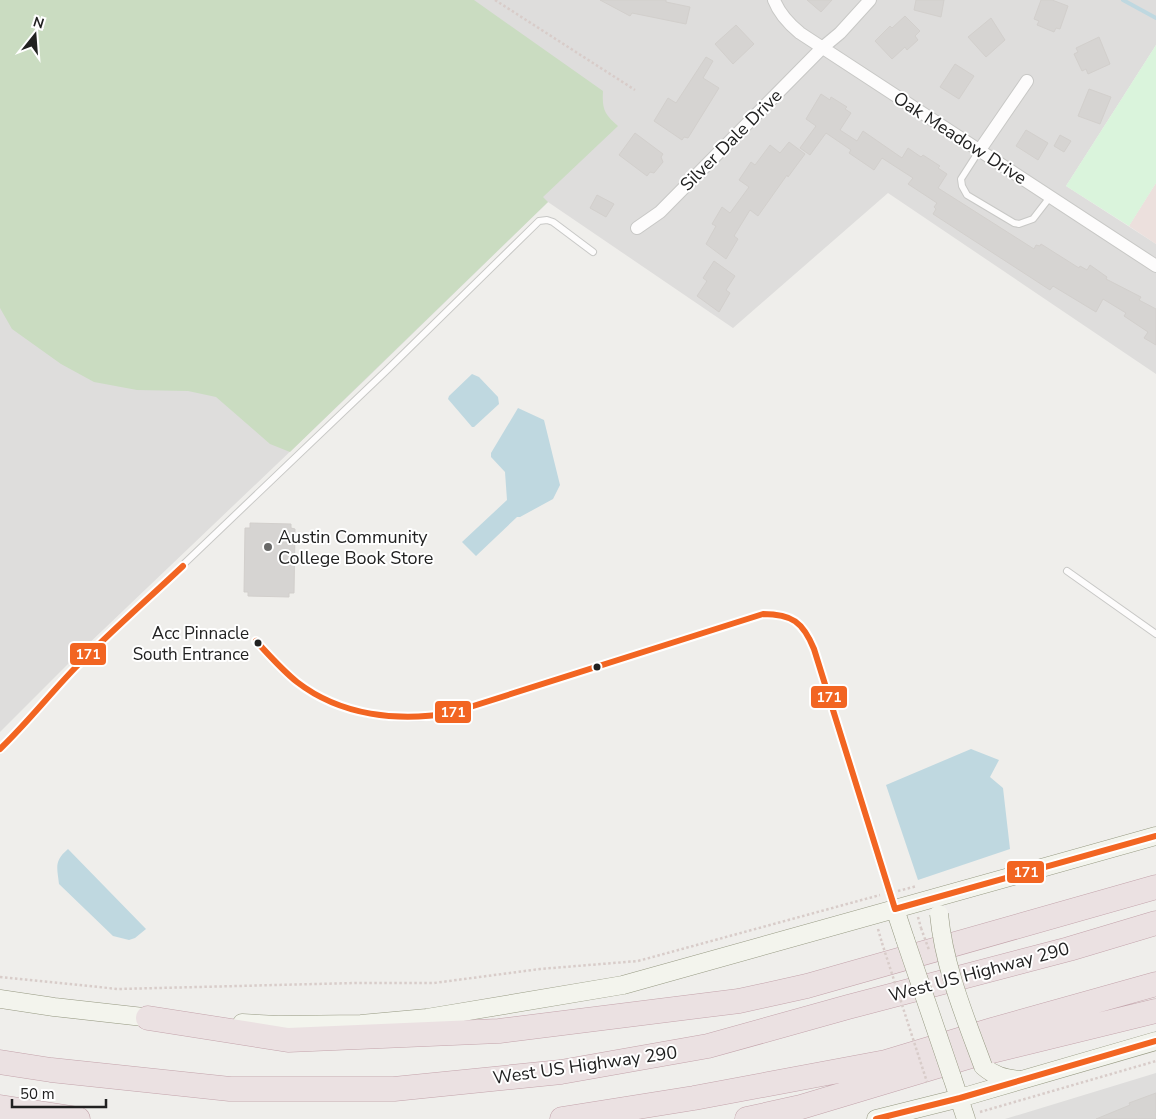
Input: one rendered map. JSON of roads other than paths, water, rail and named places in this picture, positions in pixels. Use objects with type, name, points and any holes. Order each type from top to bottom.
[{"type":"highway","points":[[148,1018],[288,1040],[499,1031],[739,1001],[807,986],[1156,887]]},
{"type":"highway","name":"West US Highway 290","points":[[0,1062],[51,1070],[230,1089],[394,1089],[561,1072],[708,1046],[848,1006],[1069,949],[1156,923]]},
{"type":"highway","points":[[977,1061],[1147,986]]},
{"type":"highway","points":[[562,1119],[694,1098],[886,1062],[1147,986]]},
{"type":"highway","points":[[747,1119],[977,1061],[1156,1011]]},
{"type":"highway","points":[[0,1107],[78,1119]]},
{"type":"main road","points":[[0,999],[148,1018],[278,1025],[361,1024],[427,1018],[623,985],[1156,836]]},
{"type":"main road","points":[[957,892],[939,914],[946,957],[977,1061],[991,1073],[1002,1078],[1020,1080]]},
{"type":"main road","points":[[895,909],[966,1118]]},
{"type":"main road","points":[[876,1119],[960,1098],[1156,1041]]},
{"type":"street","name":"Oak Meadow Drive","points":[[774,0],[776,6],[794,28],[822,48],[1156,266]]},
{"type":"street","name":"Silver Dale Drive","points":[[637,228],[660,212],[822,48],[840,33],[870,0]]},
{"type":"street","points":[[979,151],[1027,82]]},
{"type":"lane","points":[[979,151],[961,179],[964,191],[970,197],[1010,222],[1019,224],[1033,219],[1050,197]]},
{"type":"lane","points":[[0,749],[23,727],[77,666],[388,370],[539,221],[547,220],[553,222],[593,252]]},
{"type":"lane","points":[[1067,571],[1156,634]]},
{"type":"lane","points":[[256,641],[294,678],[322,698],[341,706],[370,714],[419,718],[460,711],[763,614],[776,614],[791,618],[802,626],[814,649],[895,909]]},
{"type":"water","points":[[472,374],[479,377],[498,397],[499,404],[474,427],[448,399]]},
{"type":"water","points":[[518,408],[544,420],[560,485],[553,499],[517,517],[476,556],[462,542],[507,500],[505,472],[491,457],[491,453]]},
{"type":"water","points":[[971,749],[999,760],[990,777],[1003,788],[1010,849],[918,880],[886,785]]},
{"type":"water","points":[[68,849],[146,929],[135,938],[129,940],[113,936],[59,884],[58,861]]},
{"type":"waterway","points":[[1123,0],[1156,18]]},
{"type":"place","name":"Austin Community College Book Store","points":[[268,547]]},
{"type":"place","name":"Acc Pinnacle South Entrance","points":[[258,643]]}]
